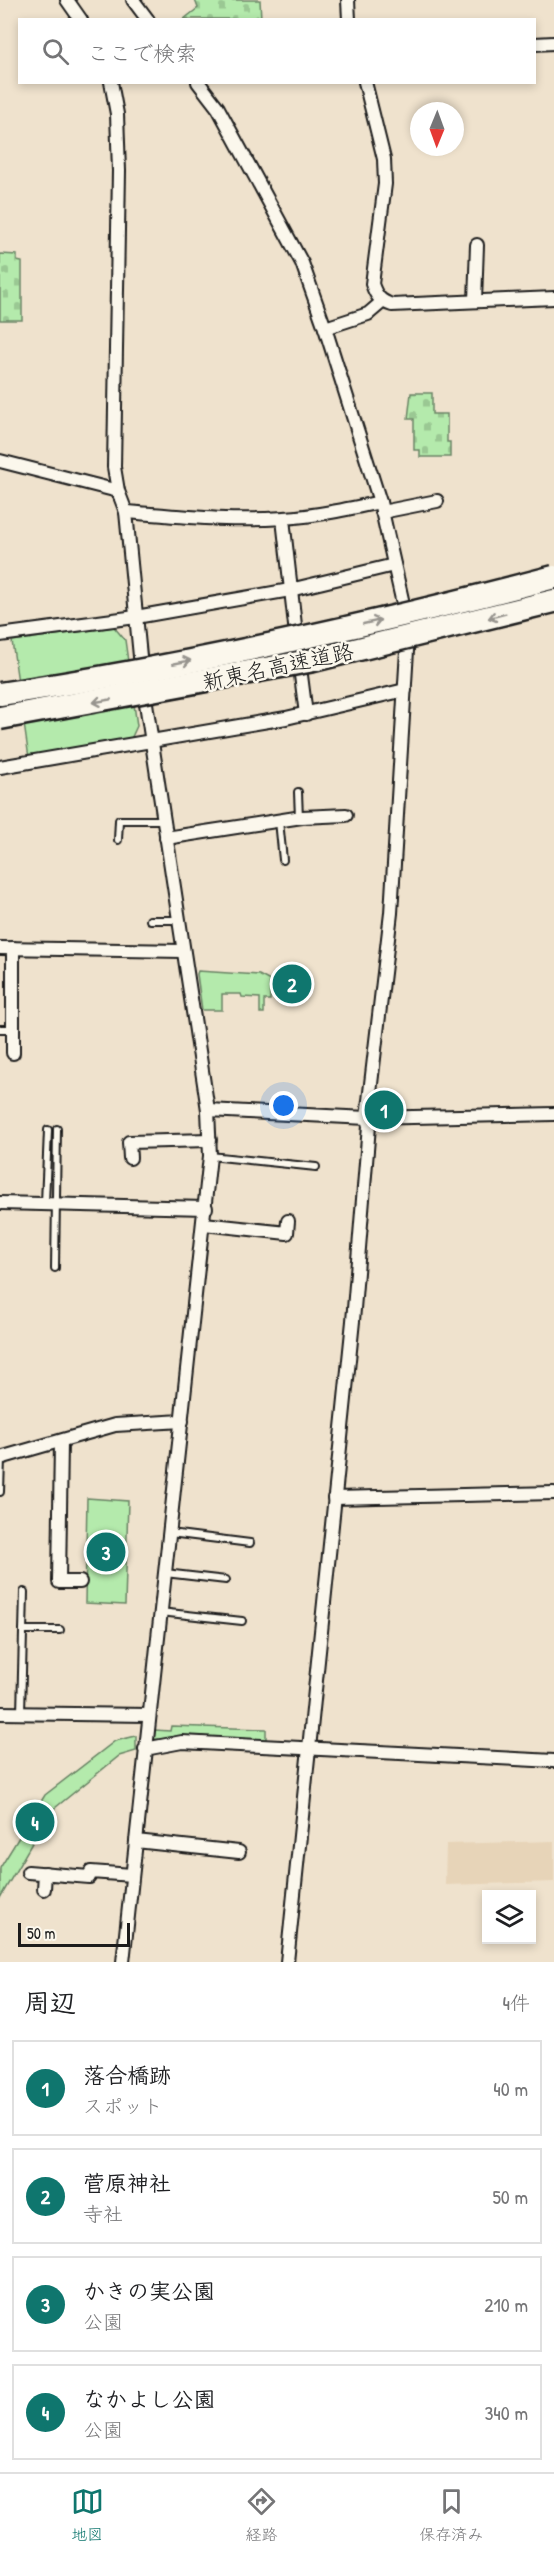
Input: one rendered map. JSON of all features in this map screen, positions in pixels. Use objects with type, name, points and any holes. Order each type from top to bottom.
[{"type":"highway","name":"新東名高速道路","points":[[0,694],[306,638],[554,577]]},
{"type":"highway","name":"新東名高速道路","points":[[0,718],[314,660],[554,601]]},
{"type":"street","points":[[67,0],[80,18]]},
{"type":"street","points":[[133,0],[146,18]]},
{"type":"street","points":[[348,0],[349,18]]},
{"type":"street","points":[[536,44],[554,43]]},
{"type":"street","points":[[111,84],[117,114],[119,171],[114,467],[118,491],[126,512],[142,677],[208,1110],[210,1140],[206,1208],[123,1962]]},
{"type":"street","points":[[200,84],[218,108],[302,263],[325,328],[381,507],[408,628],[391,913],[367,1118],[369,1126],[354,1310],[287,1962]]},
{"type":"street","points":[[365,84],[384,159],[385,184],[372,284],[382,302],[392,305],[554,298]]},
{"type":"street","points":[[475,301],[477,245]]},
{"type":"street","points":[[325,328],[369,314],[382,302]]},
{"type":"street","points":[[0,461],[118,491]]},
{"type":"street","points":[[126,512],[218,520],[283,519],[381,507],[431,506]]},
{"type":"street","points":[[283,519],[306,714]]},
{"type":"street","points":[[0,635],[136,617],[290,590],[394,565]]},
{"type":"street","points":[[0,767],[153,743],[306,714],[405,690]]},
{"type":"street","points":[[166,838],[298,818],[346,815]]},
{"type":"street","points":[[0,948],[183,951]]},
{"type":"street","points":[[13,948],[13,1053]]},
{"type":"street","points":[[208,1110],[367,1118],[554,1114]]},
{"type":"street","points":[[130,1158],[129,1137],[210,1140]]},
{"type":"street","points":[[0,1203],[206,1208]]},
{"type":"street","points":[[204,1224],[288,1227],[285,1246]]},
{"type":"street","points":[[1,1458],[115,1425],[182,1421]]},
{"type":"street","points":[[61,1442],[59,1582],[80,1582]]},
{"type":"street","points":[[334,1498],[554,1493]]},
{"type":"street","points":[[0,1713],[149,1715]]},
{"type":"street","points":[[145,1749],[182,1742],[554,1761]]},
{"type":"street","points":[[136,1841],[205,1854],[239,1852]]},
{"type":"street","points":[[28,1872],[89,1877],[91,1872],[132,1875]]},
{"type":"street","points":[[44,1889],[45,1873]]},
{"type":"lane","points":[[298,792],[298,818]]},
{"type":"lane","points":[[118,840],[119,820],[164,820]]},
{"type":"lane","points":[[279,821],[283,860]]},
{"type":"lane","points":[[150,920],[179,920]]},
{"type":"lane","points":[[0,1029],[13,1029]]},
{"type":"lane","points":[[51,1203],[57,1128]]},
{"type":"lane","points":[[48,1130],[55,1268]]},
{"type":"lane","points":[[210,1156],[316,1167]]},
{"type":"lane","points":[[0,1492],[1,1458]]},
{"type":"lane","points":[[170,1533],[250,1543]]},
{"type":"lane","points":[[165,1573],[226,1580]]},
{"type":"lane","points":[[21,1713],[24,1592]]},
{"type":"lane","points":[[160,1612],[242,1621]]},
{"type":"lane","points":[[23,1630],[60,1630]]},
{"type":"shaded area","points":[[554,1841],[554,1882],[445,1885],[446,1844]]},
{"type":"green space","points":[[195,0],[260,0],[261,18],[185,18],[198,8]]},
{"type":"green space","points":[[0,254],[17,255],[17,261],[22,262],[22,320],[0,320]]},
{"type":"green space","points":[[411,393],[432,393],[432,414],[447,414],[447,442],[450,442],[450,457],[420,457],[420,450],[414,450],[414,419],[408,419]]},
{"type":"green space","points":[[114,627],[125,640],[137,726],[130,741],[29,758],[12,641]]},
{"type":"green space","points":[[198,971],[259,975],[270,981],[270,1000],[264,1000],[264,1013],[260,1013],[260,998],[242,997],[241,994],[222,994],[222,1010],[202,1010]]},
{"type":"green space","points":[[87,1498],[128,1501],[125,1605],[85,1603]]},
{"type":"green space","points":[[171,1726],[266,1729],[266,1741],[154,1739],[155,1730],[170,1731]]},
{"type":"green space","points":[[136,1736],[136,1751],[119,1756],[50,1812],[0,1898],[0,1868],[45,1795],[115,1741]]},
{"type":"place","name":"菅原神社","points":[[292,984]]},
{"type":"place","name":"落合橋跡","points":[[384,1110]]},
{"type":"place","name":"かきの実公園","points":[[106,1552]]},
{"type":"place","name":"なかよし公園","points":[[35,1822]]}]
